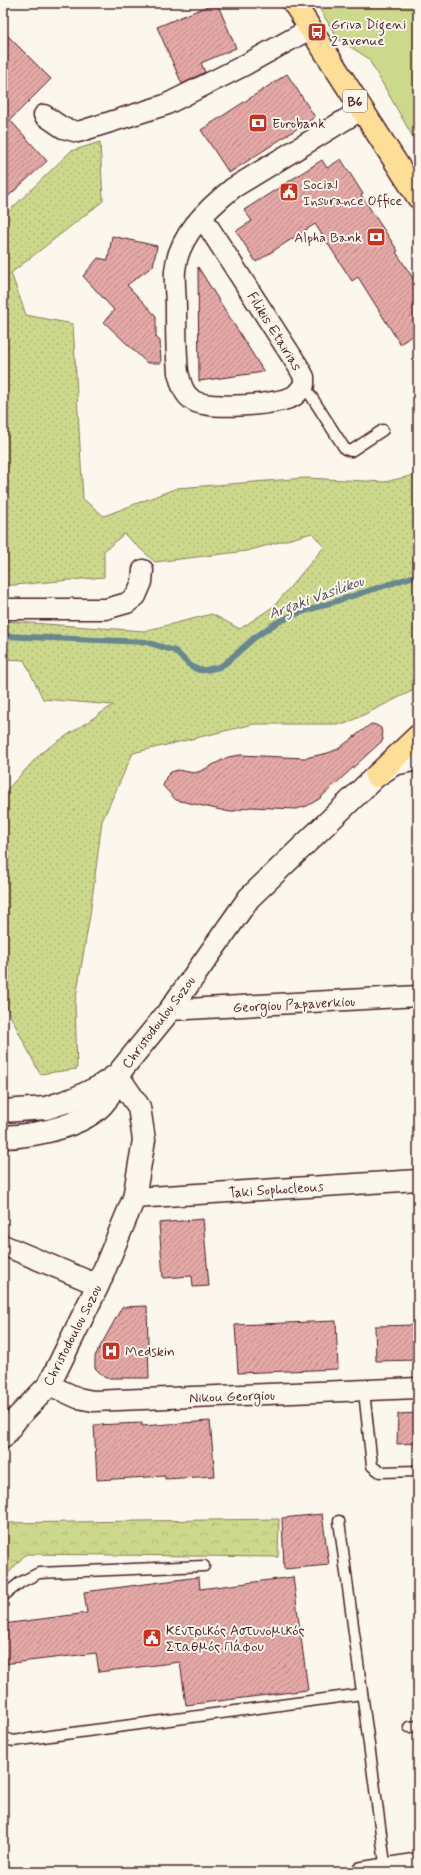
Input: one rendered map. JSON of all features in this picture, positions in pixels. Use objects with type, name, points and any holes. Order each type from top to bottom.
[{"type":"main road","name":"B6","points":[[294,3],[418,198]]},
{"type":"main road","points":[[376,776],[418,736]]},
{"type":"street","points":[[44,115],[63,128],[78,132],[165,105],[243,66],[310,29]]},
{"type":"street","name":"Filikis Etairias","points":[[202,217],[304,377],[304,385],[295,396],[273,402],[212,406],[194,401],[187,396],[181,386],[177,367],[175,271],[180,250],[189,233],[202,217],[216,202],[233,188],[361,110]]},
{"type":"street","points":[[3,609],[106,609],[117,607],[136,596],[142,582],[143,570]]},
{"type":"street","name":"Christodoulou Sozou","points":[[3,1437],[17,1418],[49,1385],[98,1285],[134,1198],[144,1140],[139,1107],[117,1075],[170,1010],[250,898],[376,776],[394,764],[418,759]]},
{"type":"street","name":"Georgiou Papaverkiou","points":[[170,1010],[418,996]]},
{"type":"street","points":[[3,1111],[46,1108],[74,1099],[100,1087],[117,1075]]},
{"type":"street","points":[[3,1137],[32,1136],[80,1121],[96,1110],[109,1096],[117,1075]]},
{"type":"street","name":"Taki Sophocleous","points":[[134,1198],[418,1180]]},
{"type":"street","points":[[3,1245],[98,1285]]},
{"type":"street","name":"Nikou Georgiou","points":[[49,1385],[78,1398],[93,1401],[418,1388]]},
{"type":"street","points":[[362,1872],[386,1870],[418,1863]]},
{"type":"lane","points":[[304,385],[345,449],[351,451],[383,430]]},
{"type":"lane","points":[[364,1390],[372,1466],[380,1472],[418,1471]]},
{"type":"lane","points":[[339,1521],[386,1870]]},
{"type":"lane","points":[[3,1596],[21,1582],[39,1573],[204,1566]]},
{"type":"lane","points":[[3,1737],[13,1741],[362,1694]]},
{"type":"green space","points":[[358,3],[418,3],[418,146],[368,58],[338,39],[319,8]]},
{"type":"green space","points":[[100,142],[103,201],[11,273],[26,315],[73,324],[83,499],[104,516],[177,488],[306,478],[385,482],[418,474],[418,688],[345,724],[254,724],[133,753],[102,821],[90,915],[75,1003],[77,1069],[40,1074],[10,1015],[3,996],[3,794],[42,752],[113,705],[43,699],[24,660],[3,659],[3,621],[144,631],[212,614],[240,629],[274,606],[324,547],[312,533],[247,551],[155,562],[124,534],[104,551],[104,577],[3,586],[3,217],[71,151]]},
{"type":"green space","points":[[279,1519],[278,1557],[26,1554],[3,1579],[3,1523]]},
{"type":"building","points":[[217,3],[236,48],[201,63],[205,72],[182,84],[157,27]]},
{"type":"building","points":[[3,31],[51,79],[10,120],[47,161],[3,201]]},
{"type":"building","name":"Eurobank","points":[[287,74],[315,117],[229,173],[201,130]]},
{"type":"building","points":[[341,159],[363,194],[361,195],[398,251],[396,252],[418,286],[418,332],[400,344],[358,277],[352,281],[315,224],[256,262],[236,231],[252,221],[244,210],[322,160],[327,168]]},
{"type":"building","points":[[112,236],[157,246],[153,266],[127,285],[156,316],[156,337],[160,341],[161,363],[147,363],[104,322],[114,310],[83,276],[98,258],[108,260]]},
{"type":"building","points":[[198,267],[264,372],[199,381]]},
{"type":"building","points":[[371,724],[381,728],[383,740],[319,799],[307,806],[296,809],[250,807],[230,812],[176,800],[163,786],[166,777],[171,772],[178,770],[194,773],[228,757],[240,755],[305,758],[328,753],[338,749]]},
{"type":"building","points":[[203,1219],[209,1286],[193,1287],[192,1276],[163,1278],[159,1223]]},
{"type":"building","points":[[147,1306],[149,1378],[105,1378],[95,1368],[95,1356],[122,1307]]},
{"type":"building","points":[[336,1321],[338,1369],[238,1373],[235,1325]]},
{"type":"building","points":[[418,1325],[418,1360],[376,1361],[375,1326]]},
{"type":"building","points":[[418,1413],[418,1443],[397,1444],[398,1414]]},
{"type":"building","points":[[210,1421],[215,1476],[165,1479],[165,1476],[97,1480],[94,1425],[142,1423],[142,1426]]},
{"type":"building","points":[[322,1514],[329,1565],[284,1569],[282,1518]]},
{"type":"building","name":"Κεντρικός Αστυνομικός Σταθμός Πάφου","points":[[199,1577],[200,1589],[293,1577],[308,1690],[186,1705],[180,1662],[99,1672],[96,1653],[3,1664],[3,1624],[87,1613],[84,1592]]},
{"type":"waterway","name":"Argaki Vasilikou","points":[[3,636],[146,642],[175,651],[192,667],[199,670],[206,670],[219,667],[226,663],[254,638],[276,623],[296,614],[418,575]]},
{"type":"place","name":"Griva Digeni 2 avenue","points":[[317,32]]},
{"type":"place","name":"Eurobank","points":[[258,123]]},
{"type":"place","name":"Social Insurance Office","points":[[289,192]]},
{"type":"place","name":"Alpha Bank","points":[[376,237]]},
{"type":"place","name":"Medskin","points":[[111,1351]]},
{"type":"place","name":"Κεντρικός Αστυνομικός Σταθμός Πάφου","points":[[152,1638]]}]
